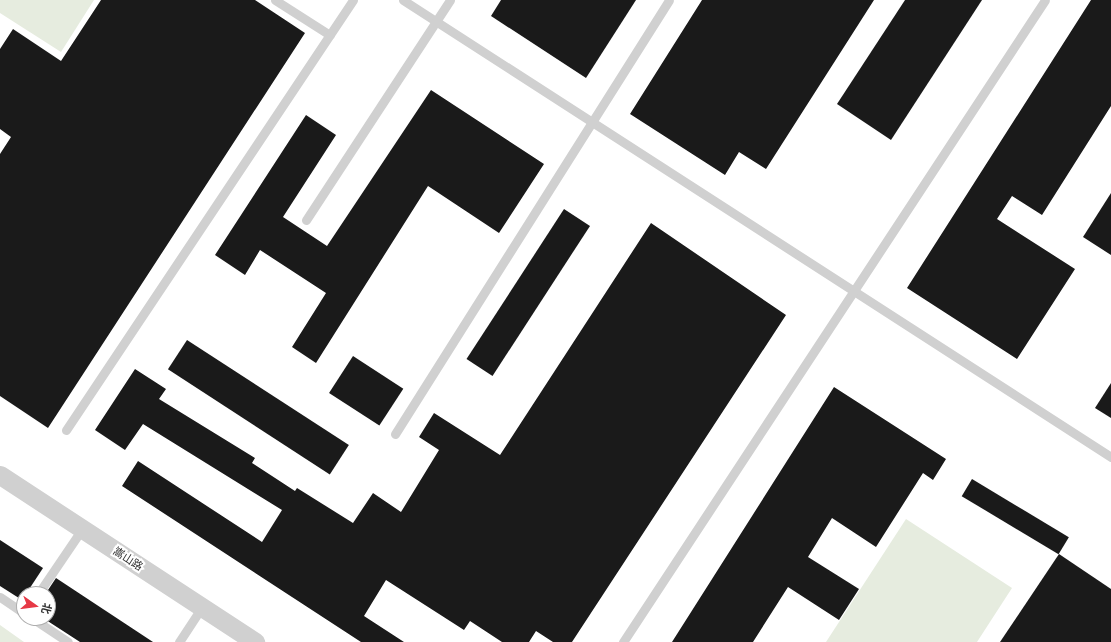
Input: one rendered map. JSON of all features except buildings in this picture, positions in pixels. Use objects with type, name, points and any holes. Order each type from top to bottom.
[{"type":"street","name":"嵩山路","points":[[0,475],[80,533],[199,612],[255,642]]},
{"type":"street","name":"嵩山路","points":[[0,488],[80,533]]},
{"type":"street","name":"嵩山路","points":[[199,612],[236,642]]},
{"type":"lane","points":[[275,0],[330,35]]},
{"type":"lane","points":[[66,430],[353,0]]},
{"type":"lane","points":[[403,0],[1111,457]]},
{"type":"lane","points":[[306,220],[450,0]]},
{"type":"lane","points":[[395,434],[669,0]]},
{"type":"lane","points":[[623,642],[1046,0]]},
{"type":"lane","points":[[44,586],[80,533]]},
{"type":"lane","points":[[0,597],[16,608]]},
{"type":"lane","points":[[179,642],[199,612]]},
{"type":"lane","points":[[43,626],[66,642]]},
{"type":"shaded area","points":[[0,0],[94,0],[61,52],[0,13]]},
{"type":"shaded area","points":[[906,519],[1012,588],[977,642],[826,642]]},
{"type":"shaded area","points":[[0,625],[24,642],[0,642]]}]
